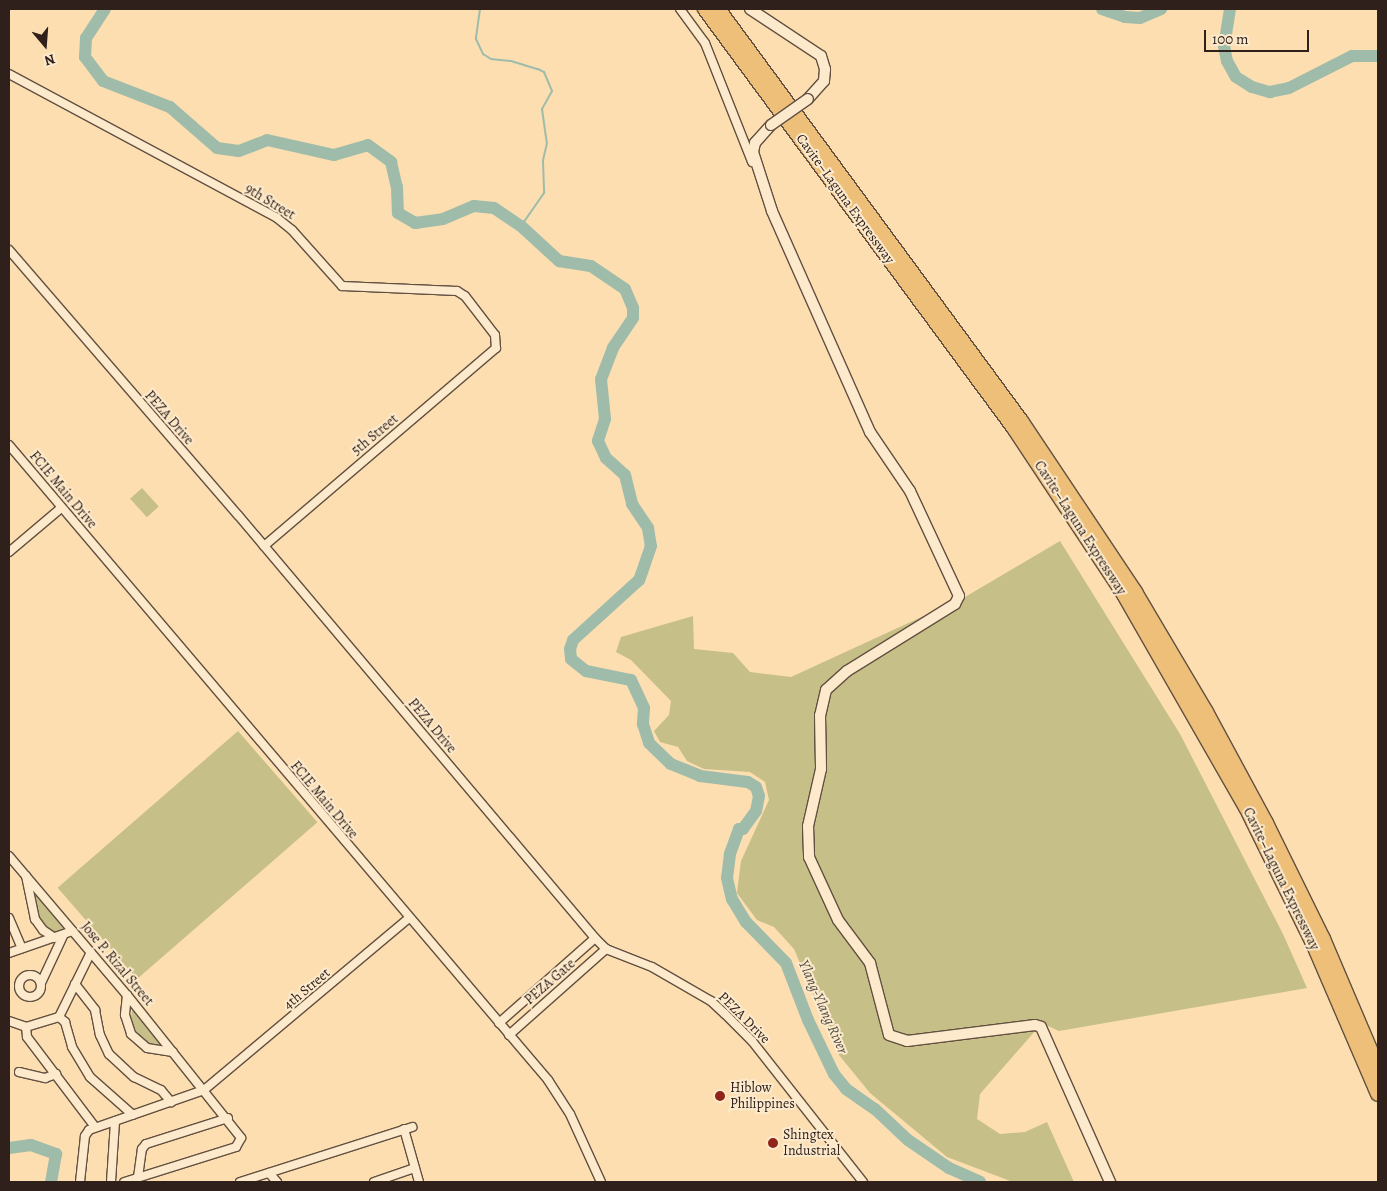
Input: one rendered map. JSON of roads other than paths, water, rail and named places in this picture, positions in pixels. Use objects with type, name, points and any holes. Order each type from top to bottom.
[{"type":"highway","name":"Cavite–Laguna Expressway","points":[[705,9],[1014,428],[1125,596],[1250,814],[1313,944],[1378,1094]]},
{"type":"highway","name":"Cavite–Laguna Expressway","points":[[718,9],[1021,421],[1130,584],[1206,712],[1270,831],[1326,947],[1378,1068]]},
{"type":"street","points":[[680,9],[705,43],[763,187],[870,432],[910,491],[959,596],[955,604],[847,671],[826,690],[820,715],[822,769],[808,826],[809,857],[838,920],[870,964],[889,1035],[906,1041],[1035,1025],[1041,1027],[1110,1182]]},
{"type":"street","points":[[750,9],[821,56],[825,69],[824,81],[808,99],[771,125],[754,147],[763,187]]},
{"type":"street","name":"9th Street","points":[[9,74],[277,218],[292,230],[342,286],[457,291],[465,296],[497,341]]},
{"type":"street","name":"PEZA Drive","points":[[9,250],[264,546],[595,938],[606,949],[652,967],[711,1001],[752,1041],[863,1182]]},
{"type":"street","name":"5th Street","points":[[264,546],[496,348],[497,341]]},
{"type":"street","name":"FCIE Main Drive","points":[[9,446],[509,1035],[566,1106],[601,1182]]},
{"type":"street","points":[[9,552],[61,508]]},
{"type":"street","name":"Jose P. Rizal Street","points":[[9,856],[127,995],[228,1118],[241,1138],[236,1147],[138,1177]]},
{"type":"street","points":[[26,876],[35,919],[43,930],[55,938]]},
{"type":"street","points":[[9,918],[22,948]]},
{"type":"street","name":"4th Street","points":[[92,1128],[204,1090],[409,918]]},
{"type":"street","points":[[9,953],[63,936],[72,931]]},
{"type":"street","points":[[48,970],[26,976],[20,981],[24,994],[34,995],[48,970],[63,936]]},
{"type":"street","name":"PEZA Gate","points":[[499,1023],[595,938]]},
{"type":"street","name":"PEZA Gate","points":[[509,1035],[606,949]]},
{"type":"street","points":[[9,1020],[26,1027],[59,1017],[90,952]]},
{"type":"street","points":[[33,975],[40,983]]},
{"type":"street","points":[[75,984],[95,1010],[100,1035],[109,1054],[125,1070],[161,1090],[171,1102]]},
{"type":"street","points":[[127,995],[125,1015],[131,1034],[147,1048],[173,1052]]},
{"type":"street","points":[[59,1017],[65,1022],[72,1047],[90,1077],[133,1114]]},
{"type":"street","points":[[26,1027],[28,1037],[56,1074],[92,1128],[85,1136],[80,1182]]},
{"type":"street","points":[[18,1072],[45,1078],[56,1074]]},
{"type":"street","points":[[124,1182],[138,1177],[142,1149],[146,1144],[228,1118]]},
{"type":"street","points":[[110,1182],[115,1121]]},
{"type":"street","points":[[240,1182],[259,1180],[269,1173],[408,1128],[419,1182]]},
{"type":"street","points":[[374,1182],[415,1168]]},
{"type":"street","points":[[269,1173],[277,1182]]},
{"type":"waterway","name":"Ylang-Ylang River","points":[[105,9],[86,38],[85,57],[103,81],[170,107],[217,148],[239,151],[267,140],[334,155],[368,145],[391,162],[397,187],[398,213],[415,223],[443,219],[474,206],[494,208],[521,226],[559,261],[591,266],[625,289],[633,308],[633,318],[613,348],[601,379],[605,419],[598,441],[606,458],[625,475],[632,504],[648,528],[651,546],[639,580],[573,640],[570,649],[571,659],[586,671],[631,680],[644,708],[643,724],[649,743],[671,764],[700,776],[748,782],[756,787],[759,796],[756,811],[743,829],[739,829],[730,854],[727,878],[732,899],[746,922],[786,963],[808,1020],[834,1074],[846,1089],[875,1109],[908,1140],[949,1168],[980,1182]]},
{"type":"waterway","points":[[480,9],[476,39],[483,54],[491,59],[511,61],[544,72],[552,91],[542,109],[547,143],[543,161],[544,193],[521,226]]},
{"type":"waterway","points":[[1102,9],[1125,17],[1140,18],[1161,9]]},
{"type":"waterway","points":[[1230,9],[1224,46],[1227,61],[1236,77],[1252,87],[1270,92],[1289,88],[1352,56],[1378,56]]},
{"type":"waterway","points":[[9,1148],[31,1145],[56,1154],[51,1182]]},
{"type":"place","name":"Hiblow Philippines","points":[[720,1096]]},
{"type":"place","name":"Shingtex Industrial","points":[[773,1143]]}]
